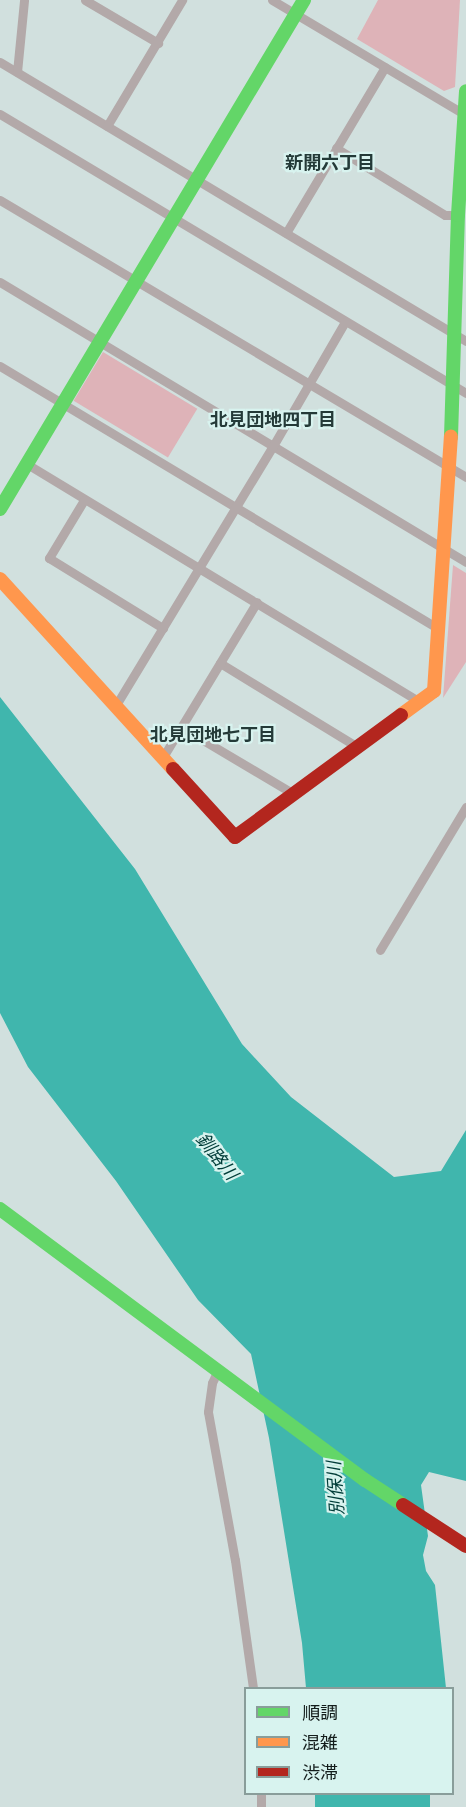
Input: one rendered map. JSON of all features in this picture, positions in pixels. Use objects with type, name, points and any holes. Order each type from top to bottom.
[{"type":"street","points":[[17,72],[24,0]]},
{"type":"street","points":[[85,0],[158,44]]},
{"type":"street","points":[[107,126],[158,44],[182,0]]},
{"type":"street","points":[[272,0],[465,115]]},
{"type":"street","points":[[0,508],[304,0]]},
{"type":"street","points":[[0,62],[460,338]]},
{"type":"street","points":[[286,233],[385,67]]},
{"type":"street","points":[[0,579],[235,837],[434,691],[450,469],[460,390],[458,215],[466,91]]},
{"type":"street","points":[[0,114],[460,390]]},
{"type":"street","points":[[336,148],[445,215],[458,215]]},
{"type":"street","points":[[0,200],[466,477]]},
{"type":"street","points":[[0,282],[444,551],[466,562]]},
{"type":"street","points":[[116,705],[273,446],[345,322]]},
{"type":"street","points":[[0,366],[439,629]]},
{"type":"street","points":[[27,464],[419,701]]},
{"type":"street","points":[[84,500],[50,558],[162,628]]},
{"type":"street","points":[[163,757],[256,602]]},
{"type":"street","points":[[220,663],[356,746]]},
{"type":"street","points":[[182,727],[294,794]]},
{"type":"street","points":[[380,950],[466,807]]},
{"type":"street","points":[[0,1209],[365,1480],[466,1546]]},
{"type":"street","points":[[218,1370],[212,1383],[208,1412],[235,1560],[253,1687]]},
{"type":"shaded area","points":[[378,0],[460,0],[455,87],[444,91],[357,39]]},
{"type":"shaded area","points":[[103,352],[197,409],[168,458],[74,401]]},
{"type":"shaded area","points":[[453,565],[466,573],[466,662],[443,698]]},
{"type":"water","points":[[0,697],[135,869],[242,1044],[291,1097],[394,1177],[441,1171],[466,1130],[466,1481],[429,1472],[421,1485],[428,1536],[423,1555],[426,1571],[435,1585],[446,1687],[306,1687],[302,1643],[269,1438],[251,1354],[198,1300],[116,1181],[28,1067],[0,1013]]},
{"type":"water","points":[[315,1795],[430,1795],[430,1807],[315,1807]]},
{"type":"traffic: fast","points":[[0,509],[304,0]]},
{"type":"traffic: fast","points":[[451,437],[458,215],[466,91]]},
{"type":"traffic: fast","points":[[0,1209],[365,1480],[403,1505]]},
{"type":"traffic: slow","points":[[401,715],[434,691],[451,437]]},
{"type":"traffic: slow","points":[[0,579],[173,769]]},
{"type":"traffic: jam","points":[[173,769],[235,837],[401,715]]},
{"type":"traffic: jam","points":[[403,1505],[466,1546]]},
{"type":"district","name":"新開六丁目","points":[[330,165]]},
{"type":"district","name":"北見団地四丁目","points":[[273,422]]},
{"type":"district","name":"北見団地七丁目","points":[[213,737]]},
{"type":"water label","name":"釧路川","points":[[215,1158]]},
{"type":"water label","name":"別保川","points":[[338,1488]]}]
